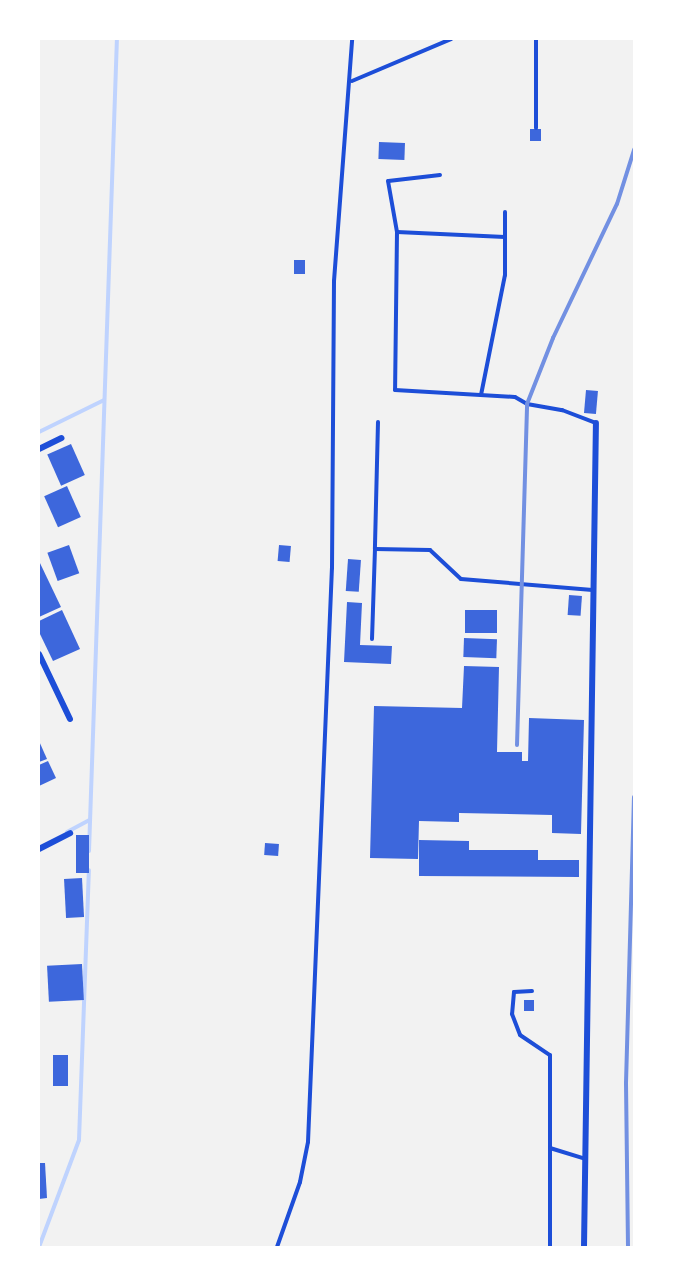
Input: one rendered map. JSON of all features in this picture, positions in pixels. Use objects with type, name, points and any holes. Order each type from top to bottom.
[{"type":"street","points":[[584,1247],[596,423]]},
{"type":"street","points":[[39,449],[62,438]]},
{"type":"street","points":[[39,654],[70,719]]},
{"type":"street","points":[[39,849],[70,833]]},
{"type":"lane","points":[[277,1247],[300,1182],[309,1131],[332,568],[334,280],[352,81],[352,39]]},
{"type":"lane","points":[[352,81],[451,39]]},
{"type":"lane","points":[[536,39],[536,128]]},
{"type":"lane","points":[[440,175],[388,181],[397,232],[395,390],[515,397],[527,404],[562,410],[596,423]]},
{"type":"lane","points":[[481,395],[505,275],[505,212]]},
{"type":"lane","points":[[397,232],[505,237]]},
{"type":"lane","points":[[372,639],[378,422]]},
{"type":"lane","points":[[375,549],[430,550],[460,579],[593,590]]},
{"type":"lane","points":[[532,991],[514,992],[512,1014],[520,1035],[550,1055],[550,1247]]},
{"type":"lane","points":[[550,1148],[585,1160]]},
{"type":"building","points":[[530,129],[541,129],[541,141],[530,141]]},
{"type":"building","points":[[379,142],[405,143],[404,160],[378,159]]},
{"type":"building","points":[[294,260],[305,260],[305,274],[294,274]]},
{"type":"building","points":[[586,390],[598,391],[596,414],[584,413]]},
{"type":"building","points":[[71,444],[85,475],[61,486],[47,455]]},
{"type":"building","points":[[67,486],[81,517],[58,527],[44,496]]},
{"type":"building","points":[[69,545],[79,573],[58,581],[47,553]]},
{"type":"building","points":[[279,545],[291,546],[290,562],[278,561]]},
{"type":"building","points":[[348,559],[361,560],[359,592],[346,591]]},
{"type":"building","points":[[39,561],[61,607],[39,617]]},
{"type":"building","points":[[569,595],[582,596],[581,616],[568,615]]},
{"type":"building","points":[[347,602],[362,603],[360,645],[392,646],[391,664],[344,662]]},
{"type":"building","points":[[62,610],[80,649],[53,661],[39,632],[39,621]]},
{"type":"building","points":[[465,610],[497,610],[497,633],[465,633]]},
{"type":"building","points":[[464,638],[497,639],[496,658],[463,657]]},
{"type":"building","points":[[464,666],[499,667],[497,752],[522,752],[522,761],[528,761],[529,718],[584,720],[581,834],[552,833],[552,815],[459,813],[459,822],[419,821],[418,859],[370,858],[374,706],[462,708]]},
{"type":"building","points":[[39,741],[47,759],[39,762]]},
{"type":"building","points":[[48,761],[56,778],[39,786],[39,765]]},
{"type":"building","points":[[76,835],[89,835],[89,873],[76,873]]},
{"type":"building","points":[[419,840],[469,841],[469,850],[538,850],[538,860],[579,860],[579,877],[419,876]]},
{"type":"building","points":[[265,843],[279,844],[278,856],[264,855]]},
{"type":"building","points":[[82,878],[84,917],[66,918],[64,879]]},
{"type":"building","points":[[82,964],[84,1000],[49,1002],[47,966]]},
{"type":"building","points":[[524,1000],[534,1000],[534,1011],[524,1011]]},
{"type":"building","points":[[53,1055],[68,1055],[68,1086],[53,1086]]},
{"type":"building","points":[[39,1163],[45,1163],[47,1198],[39,1199]]},
{"type":"waterway","points":[[89,851],[117,39]]},
{"type":"waterway","points":[[39,432],[104,400]]},
{"type":"waterway","points":[[67,832],[90,820]]},
{"type":"waterway","points":[[39,1247],[79,1140],[89,870]]},
{"type":"railway","points":[[517,745],[527,404],[553,338],[617,204],[634,150]]},
{"type":"railway","points":[[628,1247],[626,1083],[634,797]]}]
